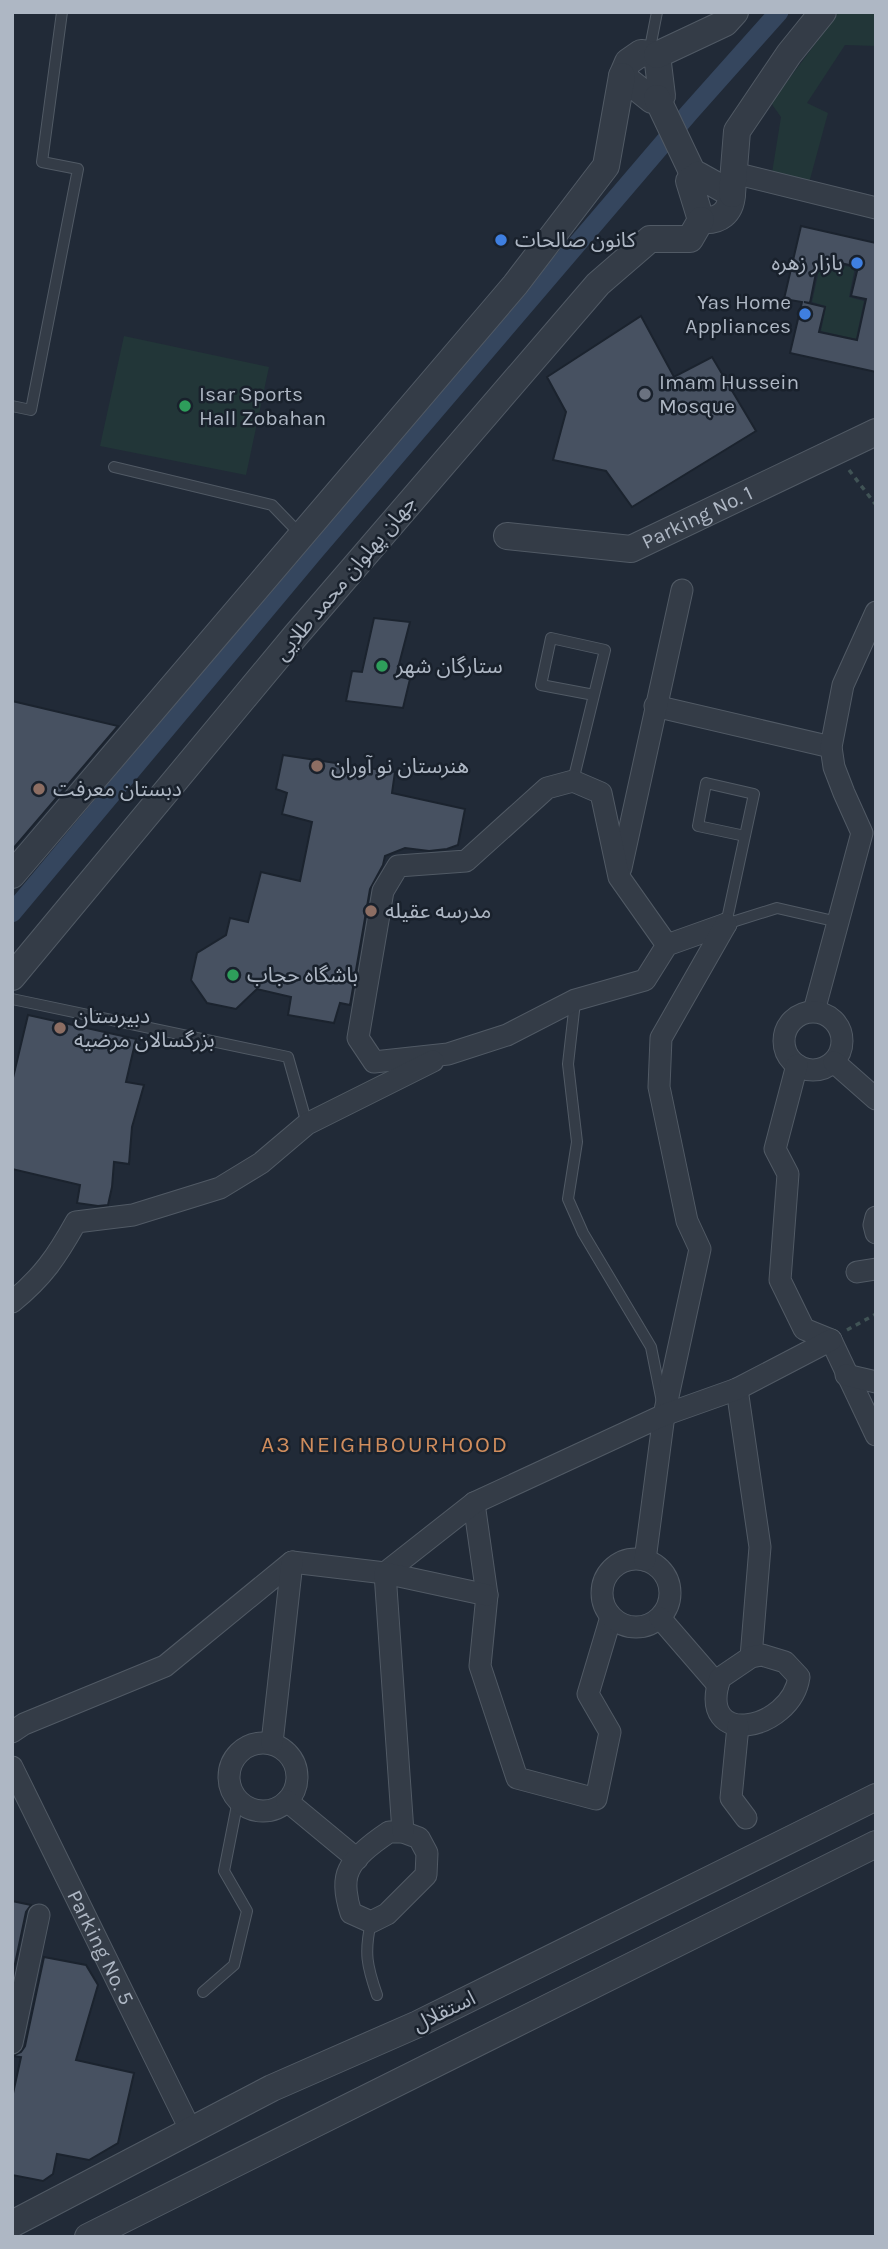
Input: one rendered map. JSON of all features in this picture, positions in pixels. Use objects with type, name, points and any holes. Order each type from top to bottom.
[{"type":"street","points":[[12,875],[515,285],[606,166],[622,76],[628,62],[634,56],[653,54],[725,23],[736,12]]},
{"type":"street","points":[[823,12],[789,54],[737,131],[733,184],[732,202],[724,215],[717,220],[701,220],[690,181],[698,175],[733,184],[876,208]]},
{"type":"street","points":[[622,76],[652,100],[662,96],[653,54]]},
{"type":"street","points":[[657,98],[695,178]]},
{"type":"street","name":"جهان پهلوان محمد طلایی","points":[[12,977],[296,635],[598,284],[650,239],[690,239],[701,220]]},
{"type":"street","name":"Parking No. 1","points":[[507,536],[631,549],[876,432]]},
{"type":"street","points":[[619,877],[681,590]]},
{"type":"street","points":[[814,1011],[838,922],[869,834],[844,793],[834,767],[831,747],[843,685],[876,612]]},
{"type":"street","points":[[655,706],[831,747]]},
{"type":"street","points":[[448,1054],[374,1062],[358,1038],[383,891],[398,866],[466,861],[547,788],[573,781],[601,793],[619,877],[667,945]]},
{"type":"street","points":[[12,1302],[34,1284],[58,1254],[76,1222],[133,1215],[220,1188],[261,1163],[307,1124],[448,1054],[507,1035],[575,1000],[645,980],[667,945],[726,924]]},
{"type":"street","points":[[645,1560],[664,1415],[701,1249],[687,1221],[659,1087],[661,1038],[726,924]]},
{"type":"street","points":[[814,1011],[832,1018],[841,1034],[842,1044],[834,1062],[816,1070],[797,1065],[789,1058],[783,1040],[785,1031],[797,1016],[814,1011]]},
{"type":"street","points":[[834,1062],[876,1099]]},
{"type":"street","points":[[797,1065],[775,1149],[788,1174],[780,1280],[804,1329],[831,1340],[876,1435]]},
{"type":"street","points":[[876,1217],[876,1233]]},
{"type":"street","points":[[385,1573],[474,1503],[664,1415],[737,1389],[831,1340]]},
{"type":"street","points":[[846,1375],[876,1382]]},
{"type":"street","points":[[737,1389],[760,1547],[751,1657]]},
{"type":"street","points":[[474,1503],[487,1595],[480,1666],[517,1778],[596,1799],[610,1732],[589,1694],[611,1617]]},
{"type":"street","points":[[645,1560],[665,1573],[671,1596],[667,1608],[651,1625],[629,1627],[611,1617],[602,1599],[605,1578],[622,1562],[645,1560]]},
{"type":"street","points":[[12,1732],[24,1724],[165,1666],[292,1562],[385,1573],[487,1595]]},
{"type":"street","points":[[272,1744],[292,1562]]},
{"type":"street","points":[[385,1573],[404,1832]]},
{"type":"street","points":[[660,1618],[718,1685]]},
{"type":"street","points":[[762,1655],[785,1662],[799,1677],[798,1686],[794,1698],[774,1716],[738,1726],[729,1724],[720,1714],[716,1694],[720,1678],[751,1657],[762,1655]]},
{"type":"street","points":[[738,1726],[731,1798],[747,1818]]},
{"type":"street","points":[[261,1742],[272,1744],[291,1757],[297,1780],[294,1791],[278,1808],[257,1811],[238,1800],[232,1791],[229,1769],[241,1750],[261,1742]]},
{"type":"street","name":"Parking No. 5","points":[[12,1767],[190,2129]]},
{"type":"street","name":"استقلال","points":[[12,2224],[272,2088],[418,2024],[876,1797]]},
{"type":"street","points":[[287,1801],[357,1859]]},
{"type":"street","points":[[389,1832],[404,1832],[419,1838],[428,1853],[426,1875],[387,1914],[371,1922],[351,1913],[346,1898],[348,1871],[374,1842],[389,1832]]},
{"type":"street","name":"استقلال","points":[[88,2237],[876,1844]]},
{"type":"street","points":[[13,2032],[39,1915]]},
{"type":"lane","points":[[12,406],[31,410],[78,169],[42,162],[62,12]]},
{"type":"lane","points":[[653,54],[657,12]]},
{"type":"lane","points":[[114,467],[272,505],[301,535]]},
{"type":"lane","points":[[573,781],[605,650],[551,638],[541,685],[594,695]]},
{"type":"lane","points":[[745,836],[698,825],[706,783],[754,794],[745,836],[726,924],[777,908],[838,922]]},
{"type":"lane","points":[[12,999],[288,1057],[307,1124]]},
{"type":"lane","points":[[575,1000],[568,1064],[577,1142],[568,1199],[583,1233],[652,1347],[664,1415]]},
{"type":"lane","points":[[203,1993],[234,1965],[247,1911],[224,1871],[238,1800]]},
{"type":"lane","points":[[371,1922],[366,1944],[368,1970],[377,1995]]},
{"type":"path","points":[[835,452],[876,505]]},
{"type":"path","points":[[831,1340],[876,1314]]},
{"type":"green space","points":[[839,12],[876,12],[876,46],[845,45],[807,103],[828,113],[809,183],[772,173],[781,117],[771,103]]},
{"type":"green space","points":[[821,261],[855,268],[849,297],[864,301],[856,339],[821,331],[826,306],[812,302]]},
{"type":"green space","name":"Isar Sports Hall Zobahan","points":[[124,336],[269,367],[246,475],[100,446]]},
{"type":"building","points":[[801,226],[876,243],[876,372],[790,353],[802,302],[784,299]],"holes":[[[819,258],[858,267],[851,296],[866,299],[857,340],[819,332],[825,307],[804,302],[810,303]]]},
{"type":"building","name":"Imam Hussein Mosque","points":[[641,316],[674,377],[712,357],[756,431],[632,507],[606,471],[553,460],[566,412],[547,377]]},
{"type":"building","points":[[374,618],[410,622],[396,676],[410,679],[403,708],[346,701],[352,671],[362,672]]},
{"type":"building","name":"دبستان معرفت","points":[[12,701],[118,726],[12,850]]},
{"type":"building","points":[[283,755],[395,772],[392,793],[465,809],[458,845],[429,851],[405,848],[385,856],[370,889],[350,1005],[340,1003],[334,1023],[288,1015],[291,997],[257,989],[236,1009],[207,1003],[191,980],[197,953],[226,935],[230,918],[248,922],[261,872],[300,881],[312,822],[282,814],[287,793],[276,789]]},
{"type":"building","points":[[28,1015],[136,1039],[126,1082],[144,1085],[132,1127],[129,1164],[114,1162],[108,1205],[77,1203],[80,1185],[12,1169],[12,1082]]},
{"type":"building","points":[[12,1901],[31,1905],[26,1912],[12,1978]]},
{"type":"building","points":[[44,1957],[86,1965],[98,1985],[76,2060],[134,2073],[118,2143],[89,2160],[57,2154],[53,2174],[43,2181],[12,2175],[12,2098],[21,2057],[12,2056],[21,2052],[25,2046]]},
{"type":"waterway","points":[[12,913],[314,552],[689,113],[779,12]]},
{"type":"place","name":"کانون صالحات","points":[[501,240]]},
{"type":"place","name":"بازار زهره","points":[[857,263]]},
{"type":"place","name":"Yas Home Appliances","points":[[805,314]]},
{"type":"place","name":"Imam Hussein Mosque","points":[[645,394]]},
{"type":"place","name":"Isar Sports Hall Zobahan","points":[[185,406]]},
{"type":"place","name":"ستارگان شهر","points":[[382,666]]},
{"type":"place","name":"هنرستان نو آوران","points":[[317,766]]},
{"type":"place","name":"دبستان معرفت","points":[[39,789]]},
{"type":"place","name":"مدرسه عقیله","points":[[371,911]]},
{"type":"place","name":"باشگاه حجاب","points":[[233,975]]},
{"type":"place","name":"دبیرستان بزرگسالان مرضیه","points":[[60,1028]]},
{"type":"district","name":"A3 NEIGHBOURHOOD","points":[[385,1444]]}]
